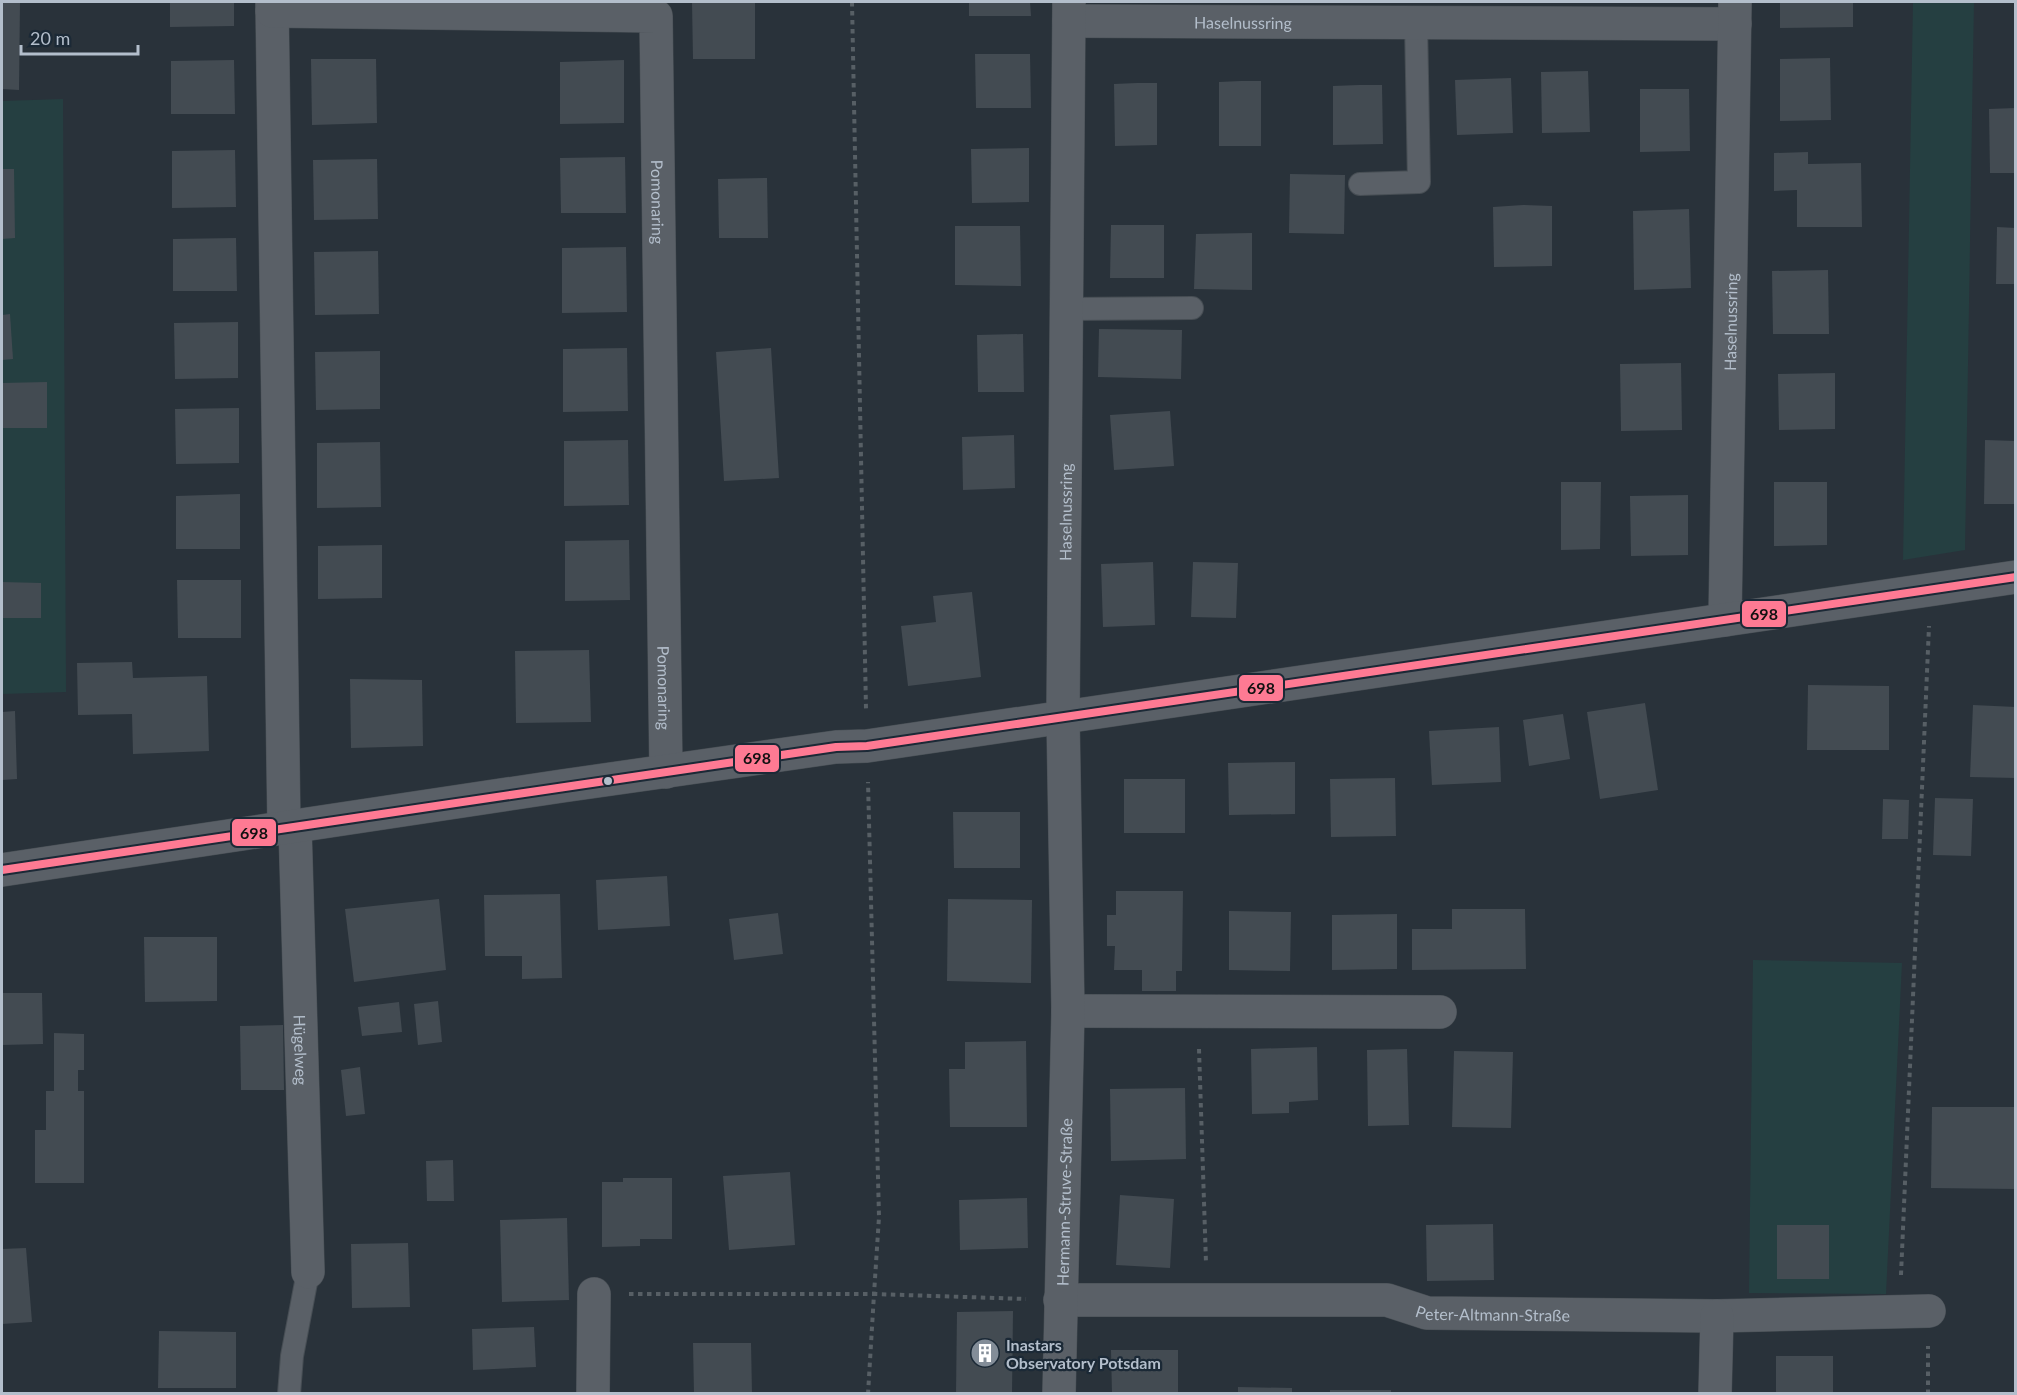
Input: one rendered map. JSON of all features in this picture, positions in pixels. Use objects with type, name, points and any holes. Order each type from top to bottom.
[{"type":"street","name":"Pomonaring","points":[[290,827],[272,6],[656,16],[666,772]]},
{"type":"street","name":"Haselnussring","points":[[1063,716],[1069,11],[1416,23],[1735,13],[1725,620]]},
{"type":"street","points":[[2,870],[836,747],[867,746],[2016,577]]},
{"type":"street","name":"Hermann-Struve-Straße","points":[[1059,1394],[1068,1011],[1063,716]]},
{"type":"street","name":"Hügelweg","points":[[290,827],[308,1272]]},
{"type":"street","points":[[1068,1011],[1440,1012]]},
{"type":"street","points":[[593,1394],[594,1294]]},
{"type":"street","name":"Peter-Altmann-Straße","points":[[1060,1300],[1387,1300],[1427,1313],[1717,1316],[1914,1311]]},
{"type":"street","points":[[1715,1394],[1717,1316]]},
{"type":"lane","points":[[1360,184],[1419,182],[1416,23]]},
{"type":"lane","points":[[1068,309],[1191,308]]},
{"type":"lane","points":[[289,1394],[292,1356],[308,1272]]},
{"type":"path","points":[[1928,1394],[1914,1311],[1930,590]]},
{"type":"path","points":[[1198,1012],[1207,1300]]},
{"type":"path","points":[[868,1394],[874,1294],[1060,1300]]},
{"type":"green space","points":[[1913,2],[1974,2],[1965,550],[1903,560]]},
{"type":"green space","points":[[63,99],[66,692],[2,694],[2,101]]},
{"type":"green space","points":[[1753,960],[1902,963],[1886,1294],[1749,1293]]},
{"type":"building","points":[[2,2],[20,2],[19,90],[2,89]]},
{"type":"building","points":[[170,2],[234,2],[234,26],[170,27]]},
{"type":"building","points":[[692,2],[755,2],[755,59],[693,59]]},
{"type":"building","points":[[969,2],[1030,2],[1031,16],[969,16]]},
{"type":"building","points":[[1780,2],[1853,2],[1853,27],[1780,28]]},
{"type":"building","points":[[975,54],[1030,54],[1031,108],[976,108]]},
{"type":"building","points":[[1830,58],[1831,120],[1780,121],[1780,59]]},
{"type":"building","points":[[311,59],[376,59],[377,123],[312,125]]},
{"type":"building","points":[[234,60],[235,114],[171,114],[171,61]]},
{"type":"building","points":[[624,60],[624,123],[560,124],[560,62]]},
{"type":"building","points":[[1588,71],[1590,132],[1542,133],[1541,72]]},
{"type":"building","points":[[1511,78],[1513,133],[1457,135],[1455,80]]},
{"type":"building","points":[[1261,81],[1261,146],[1219,146],[1219,82]]},
{"type":"building","points":[[1157,83],[1157,145],[1115,146],[1114,84]]},
{"type":"building","points":[[1382,85],[1383,144],[1333,145],[1333,86]]},
{"type":"building","points":[[1640,89],[1689,89],[1690,151],[1640,152]]},
{"type":"building","points":[[2016,108],[2016,173],[1990,173],[1989,109]]},
{"type":"building","points":[[1029,148],[1029,202],[972,203],[971,149]]},
{"type":"building","points":[[235,150],[236,207],[172,208],[172,151]]},
{"type":"building","points":[[1808,152],[1808,164],[1861,163],[1862,227],[1797,227],[1797,190],[1774,191],[1774,153]]},
{"type":"building","points":[[625,157],[626,213],[561,213],[560,158]]},
{"type":"building","points":[[377,159],[378,219],[314,220],[313,160]]},
{"type":"building","points":[[2,169],[14,169],[15,238],[2,239]]},
{"type":"building","points":[[1290,174],[1345,175],[1344,234],[1289,233]]},
{"type":"building","points":[[767,178],[768,238],[719,238],[718,179]]},
{"type":"building","points":[[1552,206],[1552,266],[1494,267],[1493,207]]},
{"type":"building","points":[[1689,209],[1691,288],[1634,290],[1633,211]]},
{"type":"building","points":[[1111,225],[1164,225],[1164,278],[1110,278]]},
{"type":"building","points":[[955,226],[1020,226],[1021,286],[955,285]]},
{"type":"building","points":[[1997,227],[2016,228],[2016,284],[1996,284]]},
{"type":"building","points":[[1252,233],[1252,290],[1194,289],[1196,234]]},
{"type":"building","points":[[236,238],[237,291],[173,291],[173,239]]},
{"type":"building","points":[[626,247],[627,312],[562,313],[562,248]]},
{"type":"building","points":[[378,251],[379,314],[315,315],[314,252]]},
{"type":"building","points":[[1828,270],[1829,334],[1773,334],[1772,271]]},
{"type":"building","points":[[10,314],[13,359],[2,360],[2,315]]},
{"type":"building","points":[[238,322],[238,378],[175,379],[174,323]]},
{"type":"building","points":[[1099,329],[1182,330],[1181,379],[1098,377]]},
{"type":"building","points":[[1023,334],[1024,392],[978,392],[977,335]]},
{"type":"building","points":[[627,348],[628,411],[563,412],[563,349]]},
{"type":"building","points":[[771,348],[779,478],[724,481],[716,352]]},
{"type":"building","points":[[380,351],[380,409],[316,410],[315,352]]},
{"type":"building","points":[[1681,363],[1682,430],[1621,431],[1620,364]]},
{"type":"building","points":[[1835,373],[1835,429],[1779,430],[1778,374]]},
{"type":"building","points":[[47,382],[47,428],[2,428],[2,383]]},
{"type":"building","points":[[239,408],[239,463],[176,464],[175,409]]},
{"type":"building","points":[[1170,411],[1174,466],[1114,470],[1110,415]]},
{"type":"building","points":[[1014,435],[1015,488],[963,490],[962,437]]},
{"type":"building","points":[[628,440],[629,505],[564,506],[564,441]]},
{"type":"building","points":[[1985,440],[2016,441],[2016,504],[1984,504]]},
{"type":"building","points":[[380,442],[381,507],[317,508],[317,443]]},
{"type":"building","points":[[1561,482],[1601,482],[1600,549],[1561,550]]},
{"type":"building","points":[[1774,482],[1827,482],[1827,545],[1774,546]]},
{"type":"building","points":[[240,494],[240,549],[176,549],[176,496]]},
{"type":"building","points":[[1688,495],[1688,555],[1631,556],[1630,496]]},
{"type":"building","points":[[629,540],[630,600],[565,601],[565,541]]},
{"type":"building","points":[[382,545],[382,598],[318,599],[318,546]]},
{"type":"building","points":[[1153,562],[1155,625],[1103,627],[1101,564]]},
{"type":"building","points":[[1193,562],[1238,563],[1236,618],[1191,617]]},
{"type":"building","points":[[177,580],[241,580],[241,638],[178,638]]},
{"type":"building","points":[[2,582],[41,583],[41,618],[2,618]]},
{"type":"building","points":[[972,592],[981,677],[908,686],[901,626],[936,622],[933,596]]},
{"type":"building","points":[[589,650],[591,722],[516,723],[515,651]]},
{"type":"building","points":[[132,662],[133,678],[207,676],[209,751],[133,754],[132,714],[78,715],[77,663]]},
{"type":"building","points":[[350,679],[422,680],[423,746],[351,748]]},
{"type":"building","points":[[1808,685],[1889,686],[1889,750],[1807,750]]},
{"type":"building","points":[[1645,703],[1658,790],[1600,799],[1587,712]]},
{"type":"building","points":[[1973,705],[2016,707],[2016,778],[1970,777]]},
{"type":"building","points":[[15,711],[17,779],[2,780],[2,712]]},
{"type":"building","points":[[1563,714],[1570,759],[1529,766],[1523,720]]},
{"type":"building","points":[[1499,727],[1501,782],[1432,785],[1429,731]]},
{"type":"building","points":[[1295,762],[1295,814],[1229,815],[1228,763]]},
{"type":"building","points":[[1395,778],[1396,836],[1331,837],[1330,779]]},
{"type":"building","points":[[1124,779],[1185,779],[1185,833],[1124,833]]},
{"type":"building","points":[[1935,798],[1973,799],[1971,856],[1933,855]]},
{"type":"building","points":[[1883,799],[1909,800],[1908,839],[1882,839]]},
{"type":"building","points":[[953,812],[1020,812],[1020,868],[954,868]]},
{"type":"building","points":[[667,876],[670,926],[598,930],[596,880]]},
{"type":"building","points":[[1116,891],[1183,891],[1182,971],[1176,971],[1176,991],[1142,991],[1142,970],[1114,970],[1115,946],[1107,946],[1107,915],[1116,915]]},
{"type":"building","points":[[560,894],[562,978],[522,979],[522,956],[485,956],[484,895]]},
{"type":"building","points":[[439,899],[446,970],[354,982],[345,909]]},
{"type":"building","points":[[948,899],[1032,900],[1031,983],[947,981]]},
{"type":"building","points":[[1452,909],[1525,909],[1526,969],[1412,970],[1412,929],[1452,929]]},
{"type":"building","points":[[1229,911],[1291,912],[1290,971],[1229,970]]},
{"type":"building","points":[[778,913],[783,954],[734,960],[729,919]]},
{"type":"building","points":[[1397,914],[1397,969],[1332,970],[1332,915]]},
{"type":"building","points":[[144,937],[217,937],[217,1001],[145,1002]]},
{"type":"building","points":[[2,993],[42,993],[43,1044],[2,1045]]},
{"type":"building","points":[[438,1001],[442,1042],[418,1045],[414,1004]]},
{"type":"building","points":[[399,1002],[402,1032],[362,1036],[358,1007]]},
{"type":"building","points":[[283,1025],[284,1090],[241,1090],[240,1026]]},
{"type":"building","points":[[54,1033],[84,1034],[84,1070],[78,1070],[78,1091],[84,1091],[84,1183],[35,1183],[35,1130],[46,1130],[46,1091],[54,1091]]},
{"type":"building","points":[[1026,1041],[1027,1127],[950,1127],[949,1069],[965,1069],[965,1042]]},
{"type":"building","points":[[1317,1047],[1318,1100],[1289,1102],[1289,1113],[1252,1114],[1251,1049]]},
{"type":"building","points":[[1407,1049],[1409,1125],[1368,1126],[1367,1050]]},
{"type":"building","points":[[1454,1051],[1513,1052],[1511,1128],[1452,1127]]},
{"type":"building","points":[[360,1067],[365,1114],[346,1116],[341,1070]]},
{"type":"building","points":[[1185,1088],[1186,1159],[1111,1161],[1110,1089]]},
{"type":"building","points":[[1932,1107],[2016,1107],[2016,1189],[1931,1188]]},
{"type":"building","points":[[453,1160],[454,1201],[427,1201],[426,1161]]},
{"type":"building","points":[[790,1172],[795,1245],[729,1250],[723,1176]]},
{"type":"building","points":[[623,1178],[672,1178],[672,1239],[640,1239],[640,1246],[602,1247],[602,1182],[623,1182]]},
{"type":"building","points":[[1120,1195],[1174,1199],[1170,1268],[1116,1265]]},
{"type":"building","points":[[1027,1198],[1028,1248],[960,1250],[959,1200]]},
{"type":"building","points":[[567,1218],[569,1300],[502,1302],[500,1220]]},
{"type":"building","points":[[1493,1224],[1494,1280],[1427,1281],[1426,1225]]},
{"type":"building","points":[[1777,1225],[1829,1225],[1829,1279],[1777,1279]]},
{"type":"building","points":[[408,1243],[410,1307],[352,1308],[351,1244]]},
{"type":"building","points":[[26,1248],[32,1322],[2,1324],[2,1249]]},
{"type":"building","name":"Inastars Observatory Potsdam","points":[[1013,1311],[1012,1394],[956,1394],[957,1312]]},
{"type":"building","points":[[534,1327],[536,1367],[473,1370],[472,1329]]},
{"type":"building","points":[[159,1331],[236,1332],[236,1388],[158,1388]]},
{"type":"building","points":[[693,1343],[751,1343],[752,1394],[694,1394]]},
{"type":"building","points":[[1111,1350],[1178,1350],[1178,1394],[1112,1394]]},
{"type":"building","points":[[1776,1356],[1833,1356],[1833,1394],[1776,1394]]},
{"type":"building","points":[[1238,1387],[1292,1388],[1292,1394],[1238,1394]]},
{"type":"building","points":[[1330,1390],[1391,1390],[1391,1394],[1330,1394]]},
{"type":"transit line","name":"698","points":[[2,870],[836,747],[867,746],[2016,577]]},
{"type":"place","name":"Inastars Observatory Potsdam","points":[[985,1353]]}]
